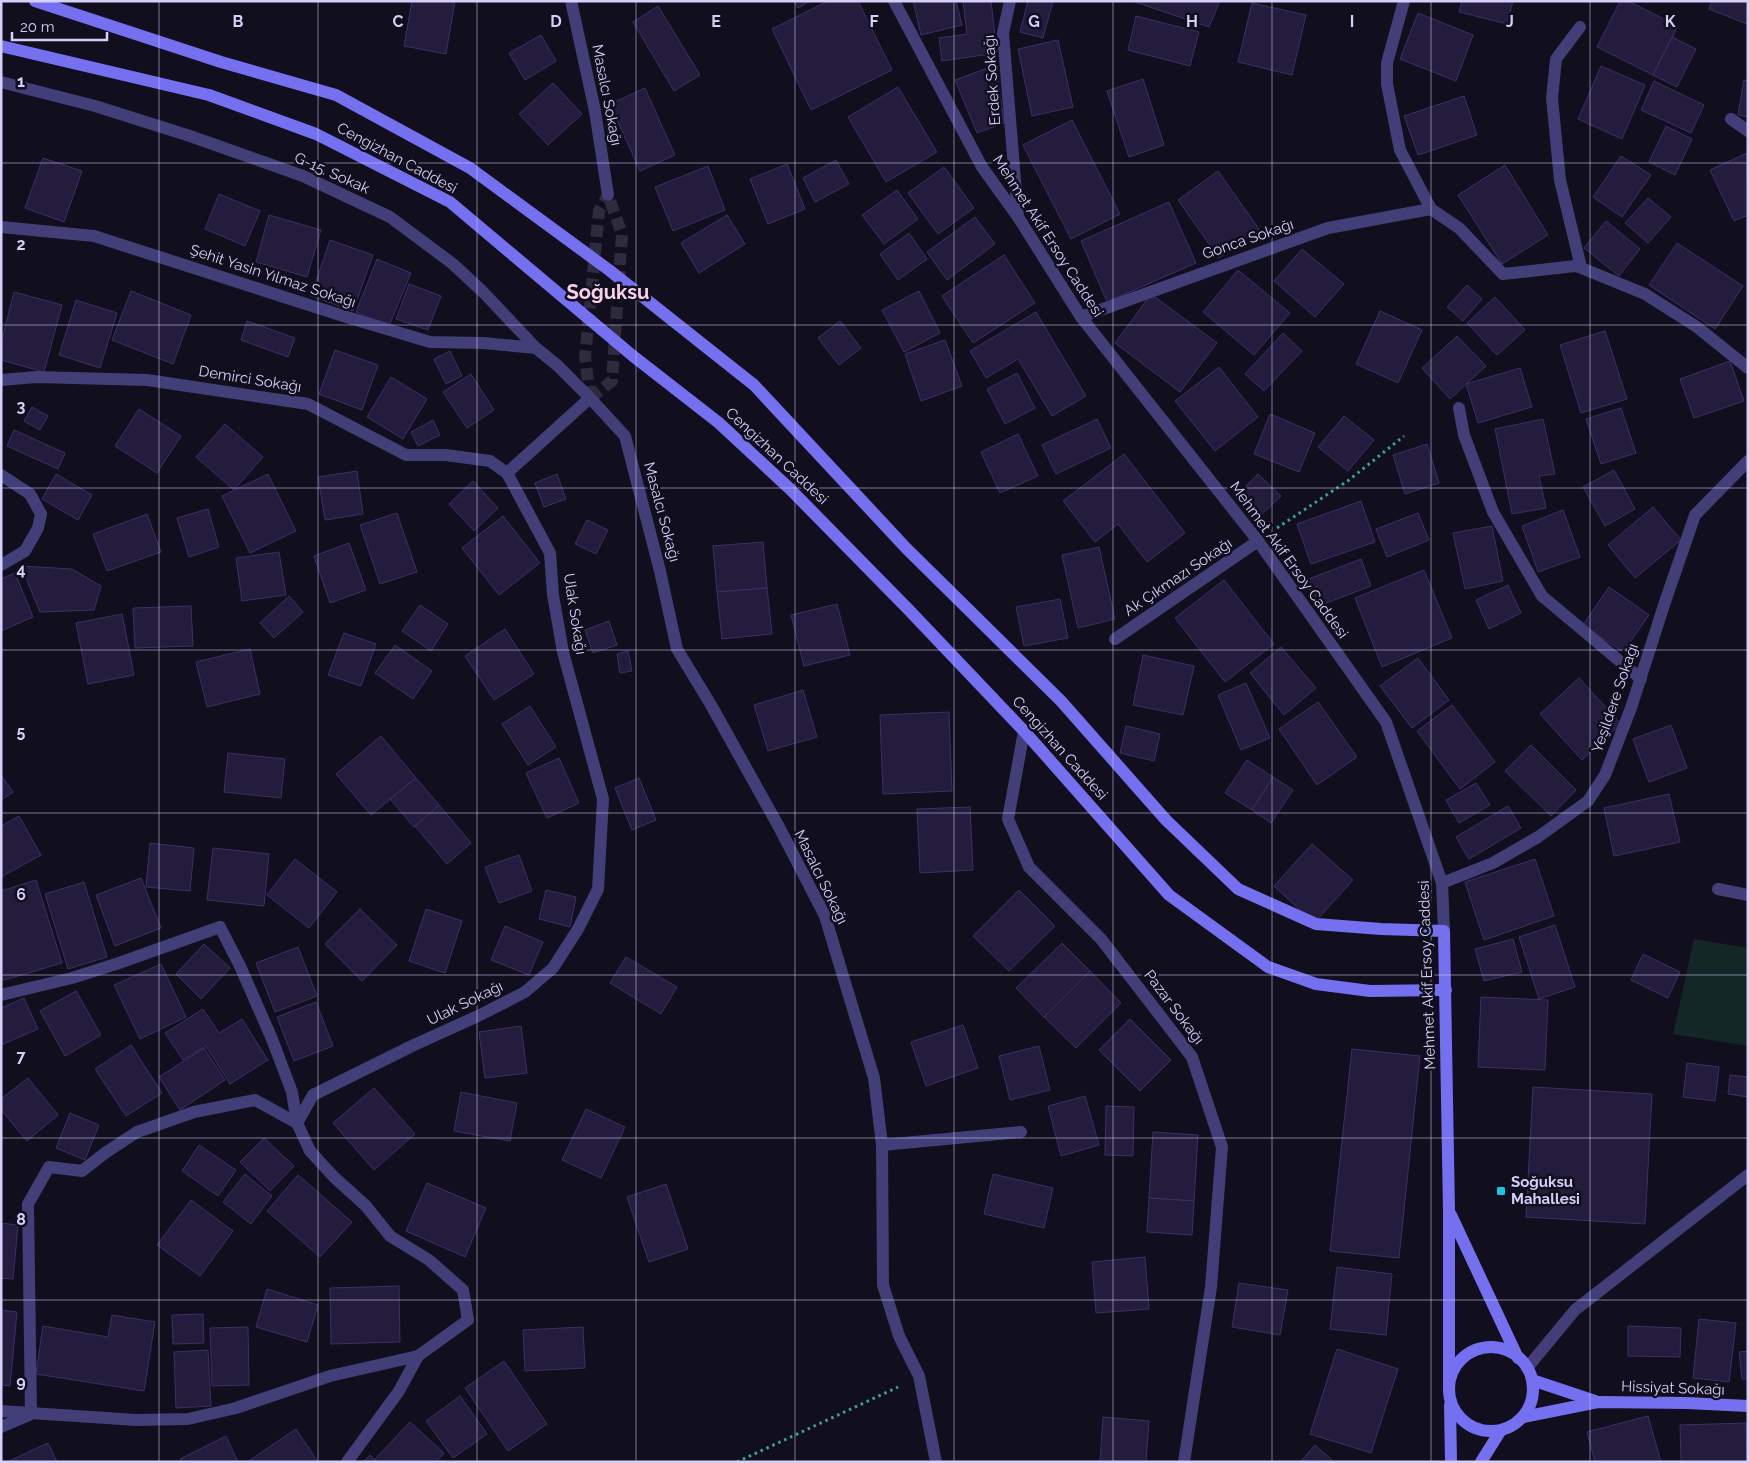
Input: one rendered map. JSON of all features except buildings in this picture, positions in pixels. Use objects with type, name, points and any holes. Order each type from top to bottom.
[{"type":"main road","name":"Cengizhan Caddesi","points":[[35,1],[220,62],[336,96],[470,168],[608,270],[754,385],[906,548],[1061,701],[1166,820],[1238,889],[1316,924],[1444,931]]},
{"type":"main road","name":"Cengizhan Caddesi","points":[[1,46],[209,95],[316,134],[450,202],[633,356],[719,423],[790,489],[1024,731],[1169,895],[1268,967],[1316,984],[1370,991],[1446,990]]},
{"type":"main road","name":"Mehmet Akif Ersoy Caddesi","points":[[1444,931],[1452,1462]]},
{"type":"main road","name":"Mehmet Akif Ersoy Caddesi","points":[[1449,1210],[1518,1358]]},
{"type":"main road","points":[[1494,1348],[1507,1351],[1518,1358],[1527,1368],[1532,1380],[1533,1393],[1530,1406],[1523,1417],[1501,1430],[1489,1432],[1476,1429],[1465,1423],[1456,1414],[1450,1396],[1451,1376],[1457,1364],[1468,1354],[1480,1349],[1494,1348]]},
{"type":"main road","name":"Hissiyat Sokağı","points":[[1532,1380],[1598,1402]]},
{"type":"main road","name":"Hissiyat Sokağı","points":[[1523,1417],[1598,1402],[1748,1406]]},
{"type":"main road","points":[[1480,1462],[1501,1430]]},
{"type":"street","name":"Masalcı Sokağı","points":[[570,1],[595,112],[608,195]]},
{"type":"street","name":"Mehmet Akif Ersoy Caddesi","points":[[894,1],[982,167],[1018,217],[1081,317],[1258,542],[1386,722],[1442,884],[1444,931]]},
{"type":"street","name":"Erdek Sokağı","points":[[1010,1],[1004,33],[1018,217]]},
{"type":"street","points":[[1404,1],[1387,63],[1387,84],[1400,150],[1431,209],[1459,228],[1503,274],[1575,266],[1646,294],[1697,327],[1748,368]]},
{"type":"street","points":[[1579,268],[1580,263],[1560,180],[1552,98],[1556,59],[1580,27]]},
{"type":"street","name":"G-15. Sokak","points":[[1,82],[95,106],[190,136],[303,176],[390,217],[453,264],[484,292],[536,348],[558,366],[590,398]]},
{"type":"street","points":[[1731,119],[1748,131]]},
{"type":"street","name":"Gonca Sokağı","points":[[1081,317],[1328,228],[1431,209]]},
{"type":"street","name":"Şehit Yasin Yılmaz Sokağı","points":[[1,227],[94,236],[430,342],[483,343],[536,348]]},
{"type":"street","name":"Demirci Sokağı","points":[[1,380],[36,377],[147,380],[308,404],[406,455],[446,455],[490,461],[507,473]]},
{"type":"street","name":"Masalcı Sokağı","points":[[590,398],[625,436],[660,571],[677,649],[740,757],[825,916],[874,1078],[882,1145],[883,1285],[899,1336],[919,1376],[936,1462]]},
{"type":"street","points":[[507,473],[590,398]]},
{"type":"street","points":[[1458,408],[1464,435],[1493,512],[1542,596],[1641,679]]},
{"type":"street","name":"Yeşildere Sokağı","points":[[1442,884],[1493,863],[1538,837],[1588,801],[1605,775],[1641,679],[1695,515],[1748,461]]},
{"type":"street","name":"Ulak Sokağı","points":[[297,1123],[313,1095],[525,992],[553,968],[578,929],[598,889],[604,798],[563,652],[553,595],[550,553],[507,473]]},
{"type":"street","points":[[1,475],[30,494],[41,514],[38,528],[25,551],[1,565]]},
{"type":"street","name":"Ak Çıkmazı Sokağı","points":[[1115,639],[1258,542]]},
{"type":"street","name":"Pazar Sokağı","points":[[1024,731],[1008,819],[1029,867],[1101,940],[1192,1057],[1222,1147],[1211,1287],[1184,1462]]},
{"type":"street","points":[[1718,889],[1748,895]]},
{"type":"street","points":[[1,995],[72,978],[220,927],[240,966],[272,1039],[292,1092],[297,1123],[310,1151],[334,1177],[366,1206],[390,1236],[429,1260],[463,1290],[468,1320],[418,1356],[330,1376],[236,1408],[188,1418],[136,1420],[1,1411]]},
{"type":"street","points":[[31,1414],[28,1204],[50,1167],[82,1171],[137,1132],[194,1112],[256,1100],[297,1123]]},
{"type":"street","points":[[882,1145],[1021,1132]]},
{"type":"street","points":[[1527,1368],[1575,1310],[1748,1175]]},
{"type":"street","points":[[347,1462],[399,1390],[418,1356]]},
{"type":"street","points":[[1,1427],[31,1414]]},
{"type":"path","points":[[1258,542],[1349,480],[1404,436]]},
{"type":"path","points":[[738,1462],[919,1376]]},
{"type":"green space","points":[[1694,939],[1748,948],[1748,1046],[1673,1034]]},
{"type":"tunnel","points":[[590,398],[612,381],[622,234],[608,195]]},
{"type":"tunnel","points":[[590,398],[585,357],[599,211],[608,195]]},
{"type":"place","name":"Soğuksu Mahallesi","points":[[1501,1191]]},
{"type":"district","name":"Soğuksu","points":[[608,292]]}]
